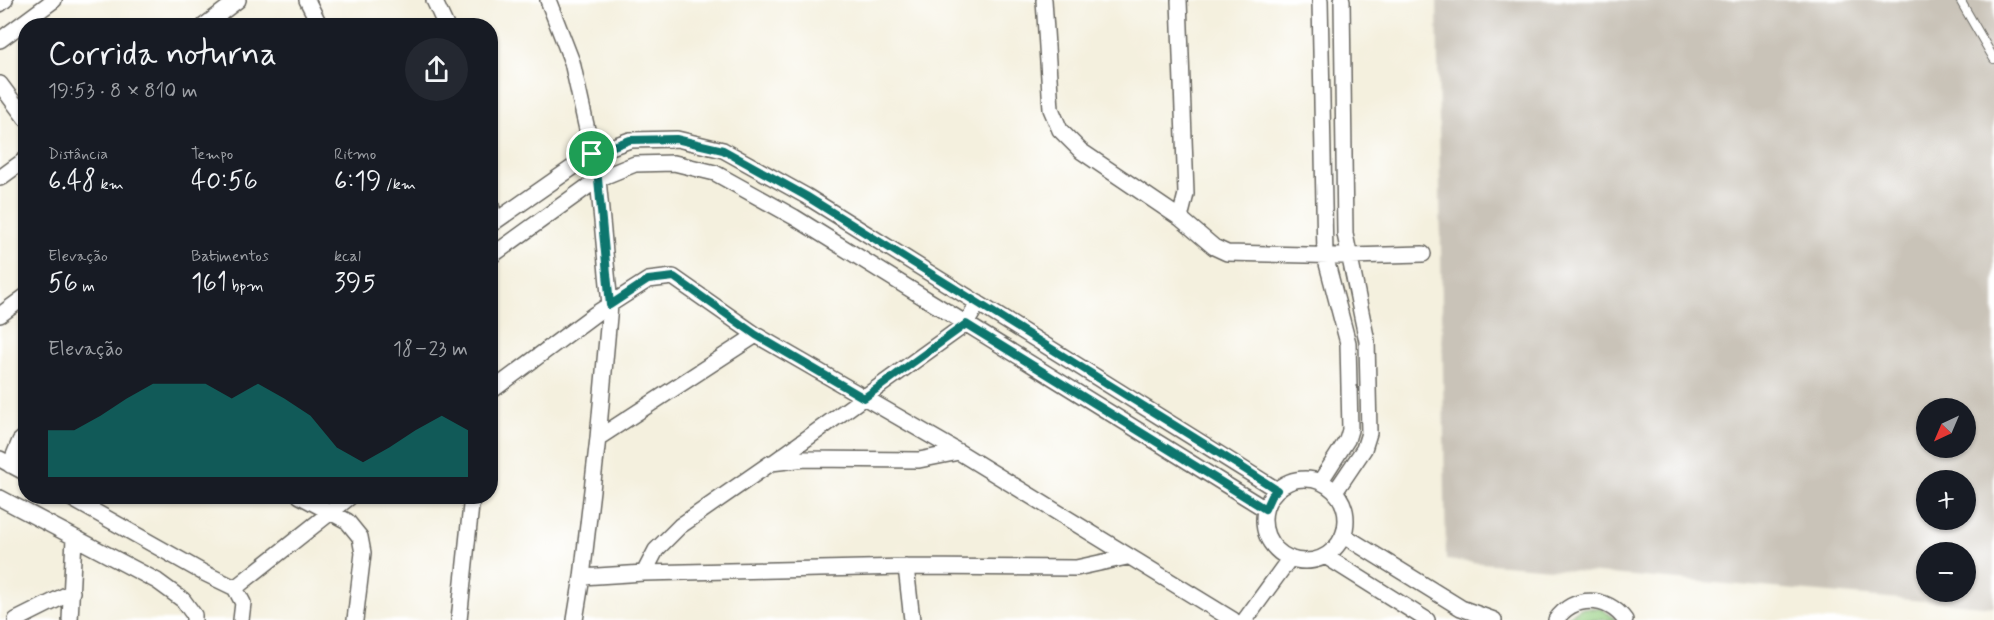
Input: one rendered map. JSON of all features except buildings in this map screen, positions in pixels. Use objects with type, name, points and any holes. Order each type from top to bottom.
[{"type":"street","points":[[0,4],[5,0]]},
{"type":"street","points":[[30,18],[54,0]]},
{"type":"street","points":[[214,18],[238,0]]},
{"type":"street","points":[[307,0],[316,18]]},
{"type":"street","points":[[434,0],[442,18]]},
{"type":"street","points":[[548,0],[572,62],[598,179],[610,305],[598,438],[582,577],[574,620]]},
{"type":"street","points":[[1044,0],[1051,109],[1060,130],[1082,151],[1180,218],[1214,247],[1227,253],[1325,256],[1423,254]]},
{"type":"street","points":[[1179,0],[1186,194],[1180,218]]},
{"type":"street","points":[[1320,0],[1325,256],[1348,343],[1350,430],[1347,440],[1320,482]]},
{"type":"street","points":[[1335,492],[1364,449],[1369,433],[1367,341],[1345,234],[1341,0]]},
{"type":"street","points":[[0,40],[18,27]]},
{"type":"street","points":[[0,84],[18,108]]},
{"type":"street","points":[[498,220],[592,154],[630,140],[676,139],[723,150],[806,196],[1277,490]]},
{"type":"street","points":[[498,251],[598,179],[635,164],[674,163],[715,173],[794,217],[1265,509]]},
{"type":"street","points":[[0,178],[18,165]]},
{"type":"street","points":[[794,217],[806,196]]},
{"type":"street","points":[[498,386],[594,314],[648,280],[674,277],[756,335],[958,452],[1233,620]]},
{"type":"street","points":[[0,315],[18,302]]},
{"type":"street","points":[[644,573],[656,550],[680,526],[966,324],[978,303]]},
{"type":"street","points":[[598,438],[756,335]]},
{"type":"street","points":[[5,462],[18,444]]},
{"type":"street","points":[[771,463],[805,459],[919,460],[958,452]]},
{"type":"street","points":[[1311,479],[1320,482],[1335,492],[1344,508],[1346,518],[1343,535],[1339,543],[1325,556],[1308,561],[1290,558],[1275,548],[1269,540],[1264,523],[1265,509],[1271,496],[1277,490],[1293,481],[1311,479]]},
{"type":"street","points":[[0,498],[170,590],[183,600],[194,615],[194,620]]},
{"type":"street","points":[[81,504],[235,588],[243,603],[241,620]]},
{"type":"street","points":[[316,504],[347,521],[360,537],[363,553],[355,620]]},
{"type":"street","points":[[235,588],[341,504]]},
{"type":"street","points":[[459,620],[471,504]]},
{"type":"street","points":[[1343,535],[1461,608],[1494,620]]},
{"type":"street","points":[[70,620],[74,538]]},
{"type":"street","points":[[1325,556],[1427,620]]},
{"type":"street","points":[[582,577],[644,573],[906,567],[1076,568],[1127,557]]},
{"type":"street","points":[[1245,620],[1290,558]]},
{"type":"street","points":[[906,567],[912,620]]},
{"type":"street","points":[[16,620],[72,592]]},
{"type":"street","points":[[1556,620],[1574,604],[1592,601],[1609,605],[1617,610],[1625,620]]},
{"type":"lane","points":[[1960,0],[1994,59]]},
{"type":"shaded area","points":[[1437,0],[1994,0],[1994,607],[1936,602],[1976,602],[1976,542],[1916,542],[1916,600],[1446,560]]},
{"type":"green space","points":[[1581,608],[1600,608],[1617,620],[1564,620]]},
{"type":"route","points":[[676,139],[723,150],[806,196],[1277,490],[1271,496],[1265,509],[966,324],[864,398],[756,335],[674,277],[648,280],[610,305],[598,179],[592,154],[630,140],[676,139]]}]
